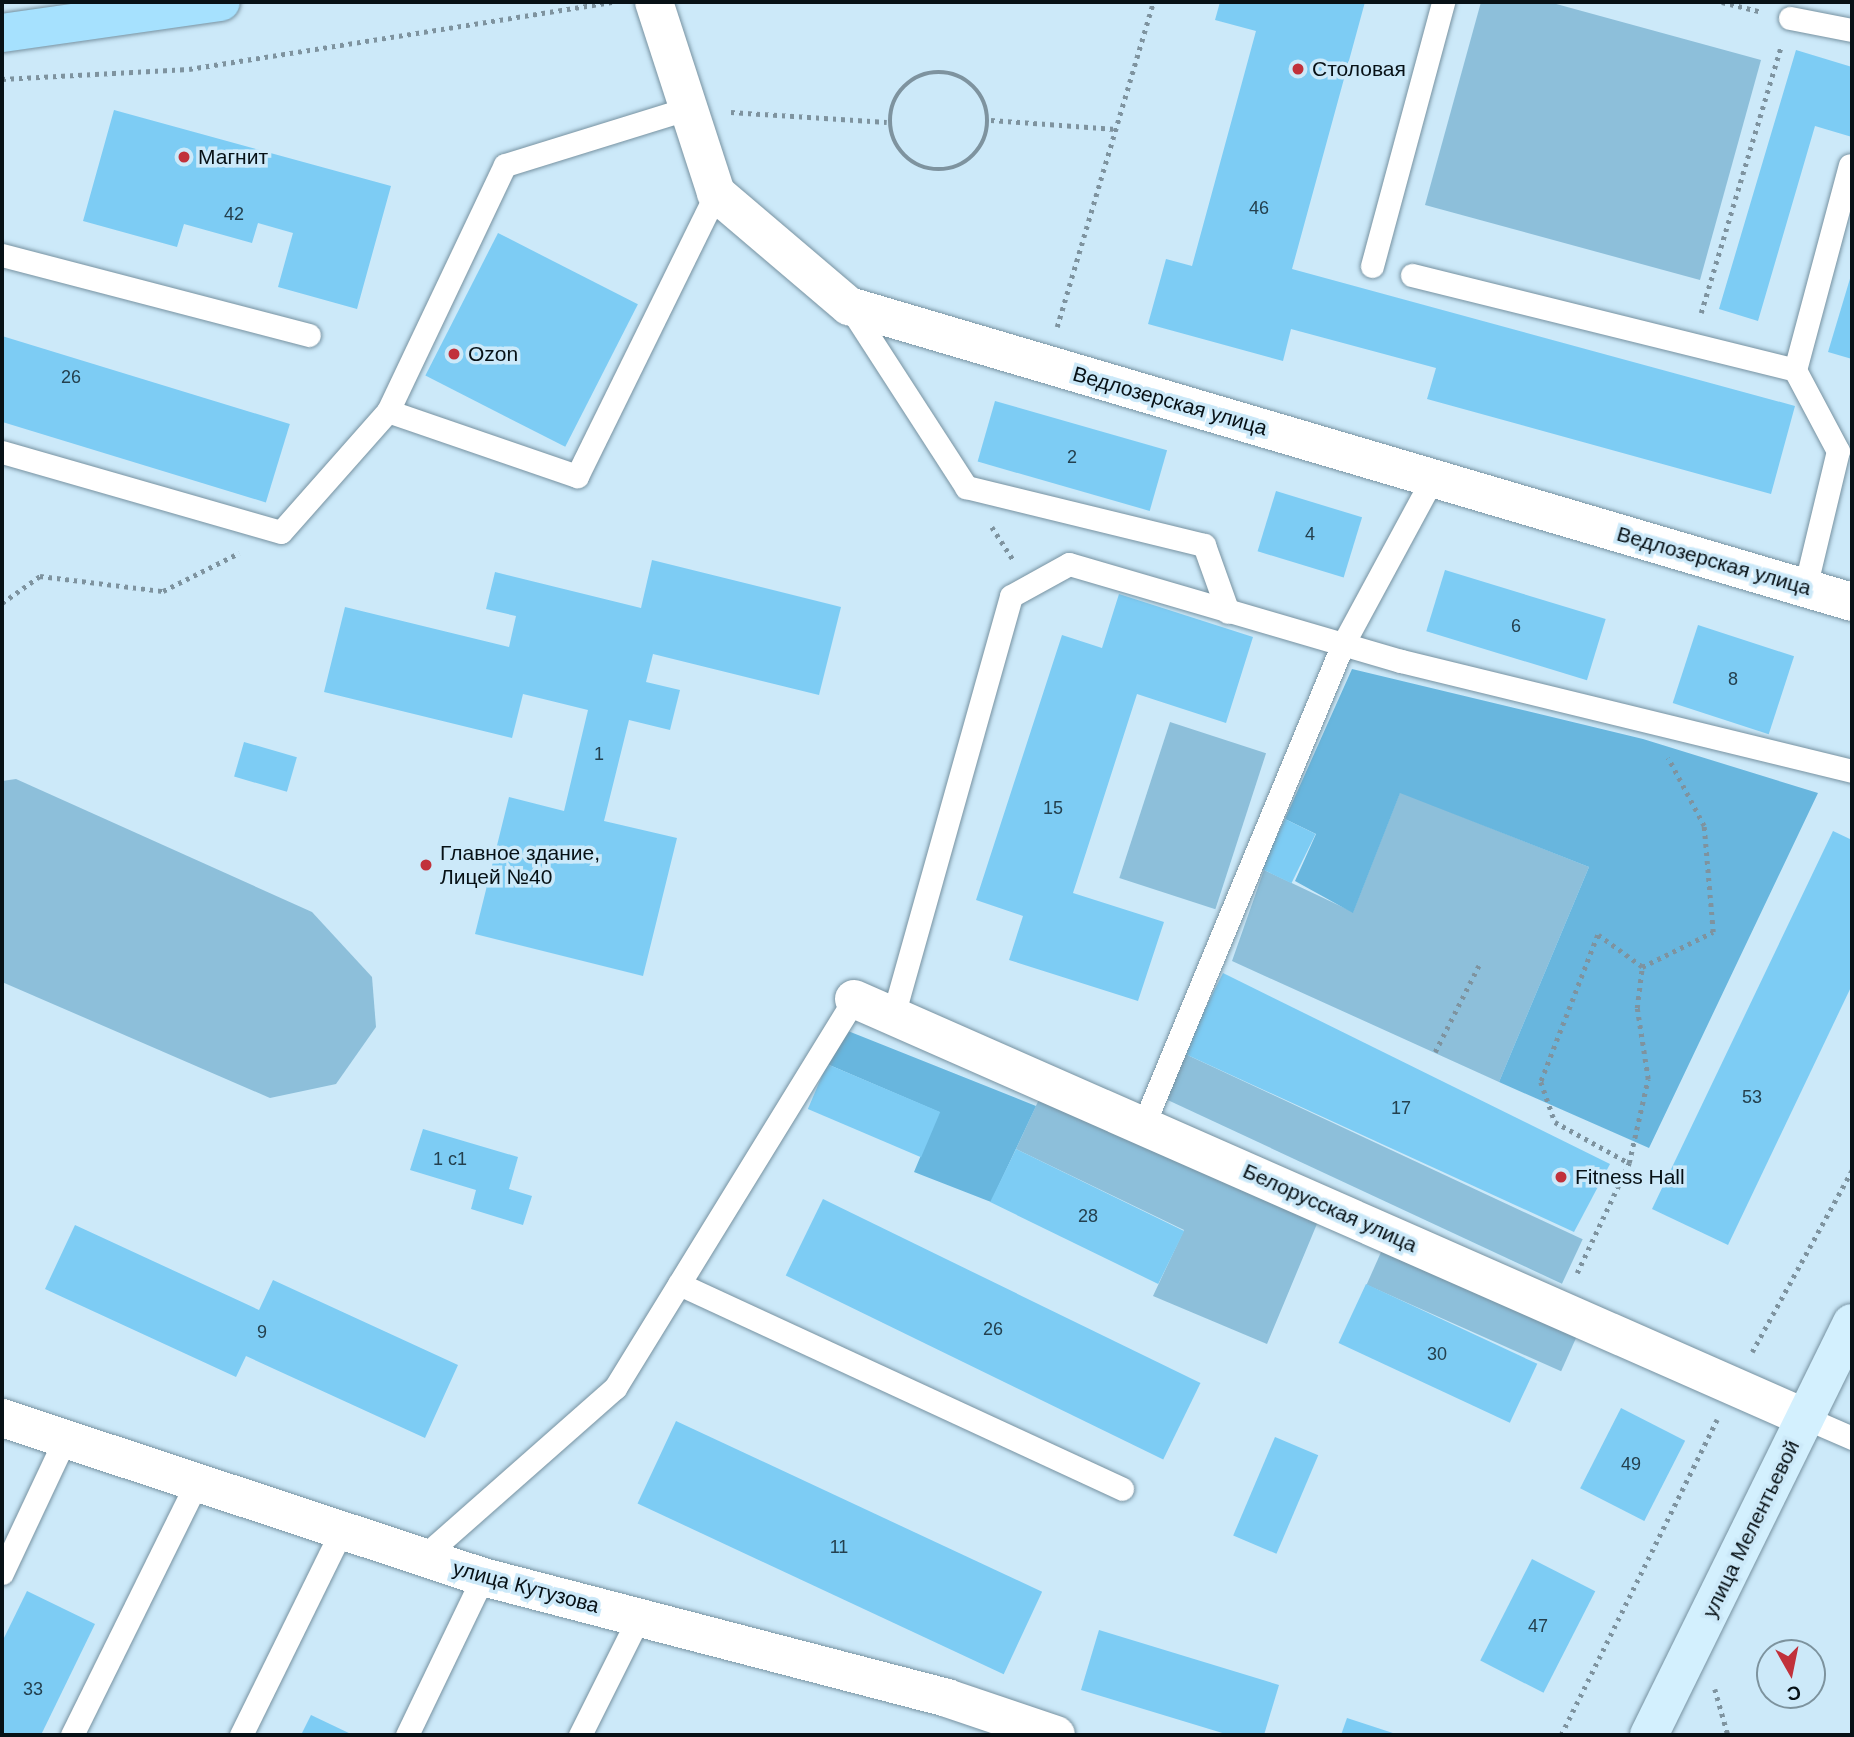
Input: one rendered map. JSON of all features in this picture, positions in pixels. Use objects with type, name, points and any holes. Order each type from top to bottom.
[{"type":"main road","points":[[2,33],[221,2]]},
{"type":"main road","name":"улица Мелентьевой","points":[[1649,1735],[1852,1323]]},
{"type":"street","name":"Ведлозерская улица","points":[[654,2],[686,109],[716,193],[849,306],[1852,602]]},
{"type":"street","name":"Белорусская улица","points":[[854,999],[1806,1418]]},
{"type":"street","name":"улица Кутузова","points":[[2,1418],[483,1577],[947,1698],[1056,1735]]},
{"type":"lane","points":[[1372,266],[1443,2]]},
{"type":"lane","points":[[1790,19],[1852,30]]},
{"type":"lane","points":[[2,452],[281,532],[388,411],[505,165],[686,109]]},
{"type":"lane","points":[[1805,588],[1838,451],[1795,370],[1850,165]]},
{"type":"lane","points":[[388,411],[577,476],[716,193]]},
{"type":"lane","points":[[2,255],[309,335]]},
{"type":"lane","points":[[1412,275],[1795,370]]},
{"type":"lane","points":[[849,306],[965,486],[1204,545],[1228,612]]},
{"type":"lane","points":[[1143,1126],[1342,646],[1433,478]]},
{"type":"lane","points":[[893,1016],[1011,596],[1069,564],[1342,646],[1650,724],[1852,771]]},
{"type":"lane","points":[[423,1557],[615,1388],[854,999]]},
{"type":"lane","points":[[680,1284],[1122,1489]]},
{"type":"lane","points":[[1806,1418],[1852,1438]]},
{"type":"lane","points":[[2,1573],[65,1439]]},
{"type":"lane","points":[[72,1735],[197,1482]]},
{"type":"lane","points":[[241,1735],[342,1530]]},
{"type":"lane","points":[[407,1735],[483,1577]]},
{"type":"lane","points":[[580,1735],[639,1617]]},
{"type":"path","points":[[2,79],[189,69],[612,2]]},
{"type":"path","points":[[1046,364],[1153,2]]},
{"type":"path","points":[[1691,344],[1790,19],[1722,2]]},
{"type":"path","points":[[938,70],[975,84],[991,120],[976,157],[940,173],[903,159],[887,122],[902,85],[938,70]]},
{"type":"path","points":[[686,109],[887,122]]},
{"type":"path","points":[[991,120],[1116,129]]},
{"type":"path","points":[[965,486],[1030,585]]},
{"type":"path","points":[[2,603],[40,576],[163,591],[281,532]]},
{"type":"path","points":[[1642,967],[1713,932],[1704,826],[1650,724]]},
{"type":"path","points":[[1629,1163],[1555,1122],[1541,1082],[1598,935],[1642,967]]},
{"type":"path","points":[[1435,1052],[1479,965]]},
{"type":"path","points":[[1560,1310],[1629,1163],[1648,1079],[1637,1008],[1642,967]]},
{"type":"path","points":[[1561,1735],[1733,1386],[1852,1170]]},
{"type":"path","points":[[1713,1681],[1728,1735]]},
{"type":"shaded area","points":[[1481,2],[1549,2],[1761,60],[1700,280],[1425,205]]},
{"type":"shaded area","points":[[1352,669],[1643,739],[1818,793],[1649,1148],[1499,1082],[1589,867],[1400,793],[1353,913],[1295,881],[1316,834],[1285,819]]},
{"type":"shaded area","points":[[1170,722],[1266,753],[1215,909],[1119,878]]},
{"type":"shaded area","points":[[16,779],[312,912],[372,977],[376,1027],[336,1084],[270,1098],[2,982],[2,781]]},
{"type":"shaded area","points":[[1400,792],[1589,867],[1499,1082],[1232,961],[1264,870],[1353,912]]},
{"type":"shaded area","points":[[843,1029],[1036,1106],[991,1202],[914,1172],[939,1112],[827,1064]]},
{"type":"shaded area","points":[[1183,1053],[1583,1239],[1562,1284],[1162,1097]]},
{"type":"shaded area","points":[[1041,1095],[1319,1219],[1267,1344],[1153,1296],[1184,1230],[1016,1149]]},
{"type":"shaded area","points":[[1382,1250],[1577,1337],[1561,1371],[1367,1285]]},
{"type":"building","points":[[1220,2],[1365,2],[1292,269],[1795,406],[1771,494],[1427,399],[1436,368],[1291,329],[1283,361],[1148,324],[1166,259],[1192,266],[1256,31],[1215,20]]},
{"type":"building","points":[[1796,50],[1852,67],[1852,137],[1815,126],[1758,321],[1719,309]]},
{"type":"building","points":[[114,110],[391,186],[357,309],[278,287],[293,233],[258,223],[252,243],[184,224],[177,247],[83,221]]},
{"type":"building","points":[[498,233],[638,304],[565,447],[425,376]]},
{"type":"building","points":[[1852,272],[1852,359],[1828,352]]},
{"type":"building","points":[[2,336],[290,424],[266,502],[2,422]]},
{"type":"building","points":[[995,401],[1167,450],[1150,511],[978,462]]},
{"type":"building","points":[[1276,491],[1362,517],[1344,578],[1258,551]]},
{"type":"building","points":[[652,560],[841,607],[819,695],[653,654],[646,682],[680,690],[670,730],[629,720],[604,821],[677,838],[643,976],[475,934],[509,797],[564,811],[588,710],[523,694],[512,738],[324,692],[345,607],[509,647],[516,616],[486,609],[495,572],[641,608]]},
{"type":"building","points":[[1445,570],[1606,619],[1587,680],[1426,631]]},
{"type":"building","points":[[1119,594],[1253,637],[1226,723],[1137,694],[1073,893],[1164,922],[1138,1001],[1009,960],[1023,916],[976,900],[1062,635],[1102,648]]},
{"type":"building","points":[[1698,625],[1794,656],[1769,734],[1673,703]]},
{"type":"building","points":[[244,742],[297,757],[287,792],[234,777]]},
{"type":"building","points":[[1285,819],[1316,834],[1291,883],[1261,868]]},
{"type":"building","points":[[1833,831],[1852,840],[1852,985],[1728,1245],[1652,1209]]},
{"type":"building","points":[[1223,973],[1610,1164],[1574,1232],[1183,1053]]},
{"type":"building","points":[[827,1064],[940,1112],[921,1157],[808,1109]]},
{"type":"building","points":[[423,1129],[518,1157],[509,1189],[532,1196],[523,1225],[471,1209],[476,1190],[410,1170]]},
{"type":"building","points":[[1016,1149],[1184,1231],[1158,1284],[990,1202]]},
{"type":"building","points":[[823,1199],[1200,1383],[1163,1460],[786,1275]]},
{"type":"building","points":[[75,1225],[259,1310],[273,1280],[458,1365],[425,1438],[246,1356],[236,1377],[45,1289]]},
{"type":"building","points":[[1366,1284],[1537,1364],[1510,1423],[1339,1343]]},
{"type":"building","points":[[1621,1408],[1685,1441],[1644,1521],[1580,1488]]},
{"type":"building","points":[[676,1421],[1042,1592],[1004,1674],[638,1503]]},
{"type":"building","points":[[1275,1437],[1318,1455],[1276,1554],[1233,1535]]},
{"type":"building","points":[[1532,1559],[1595,1591],[1544,1693],[1480,1661]]},
{"type":"building","points":[[27,1591],[95,1624],[41,1735],[2,1735],[2,1642]]},
{"type":"building","points":[[1099,1630],[1279,1685],[1264,1735],[1229,1735],[1081,1690]]},
{"type":"building","points":[[311,1715],[353,1735],[301,1735]]},
{"type":"building","points":[[1347,1718],[1399,1735],[1341,1735]]},
{"type":"place","name":"Столовая","points":[[1298,69]]},
{"type":"place","name":"Магнит","points":[[184,157]]},
{"type":"place","name":"Ozon","points":[[454,354]]},
{"type":"place","name":"Главное здание, Лицей №40","points":[[426,865]]},
{"type":"place","name":"Fitness Hall","points":[[1561,1177]]}]
